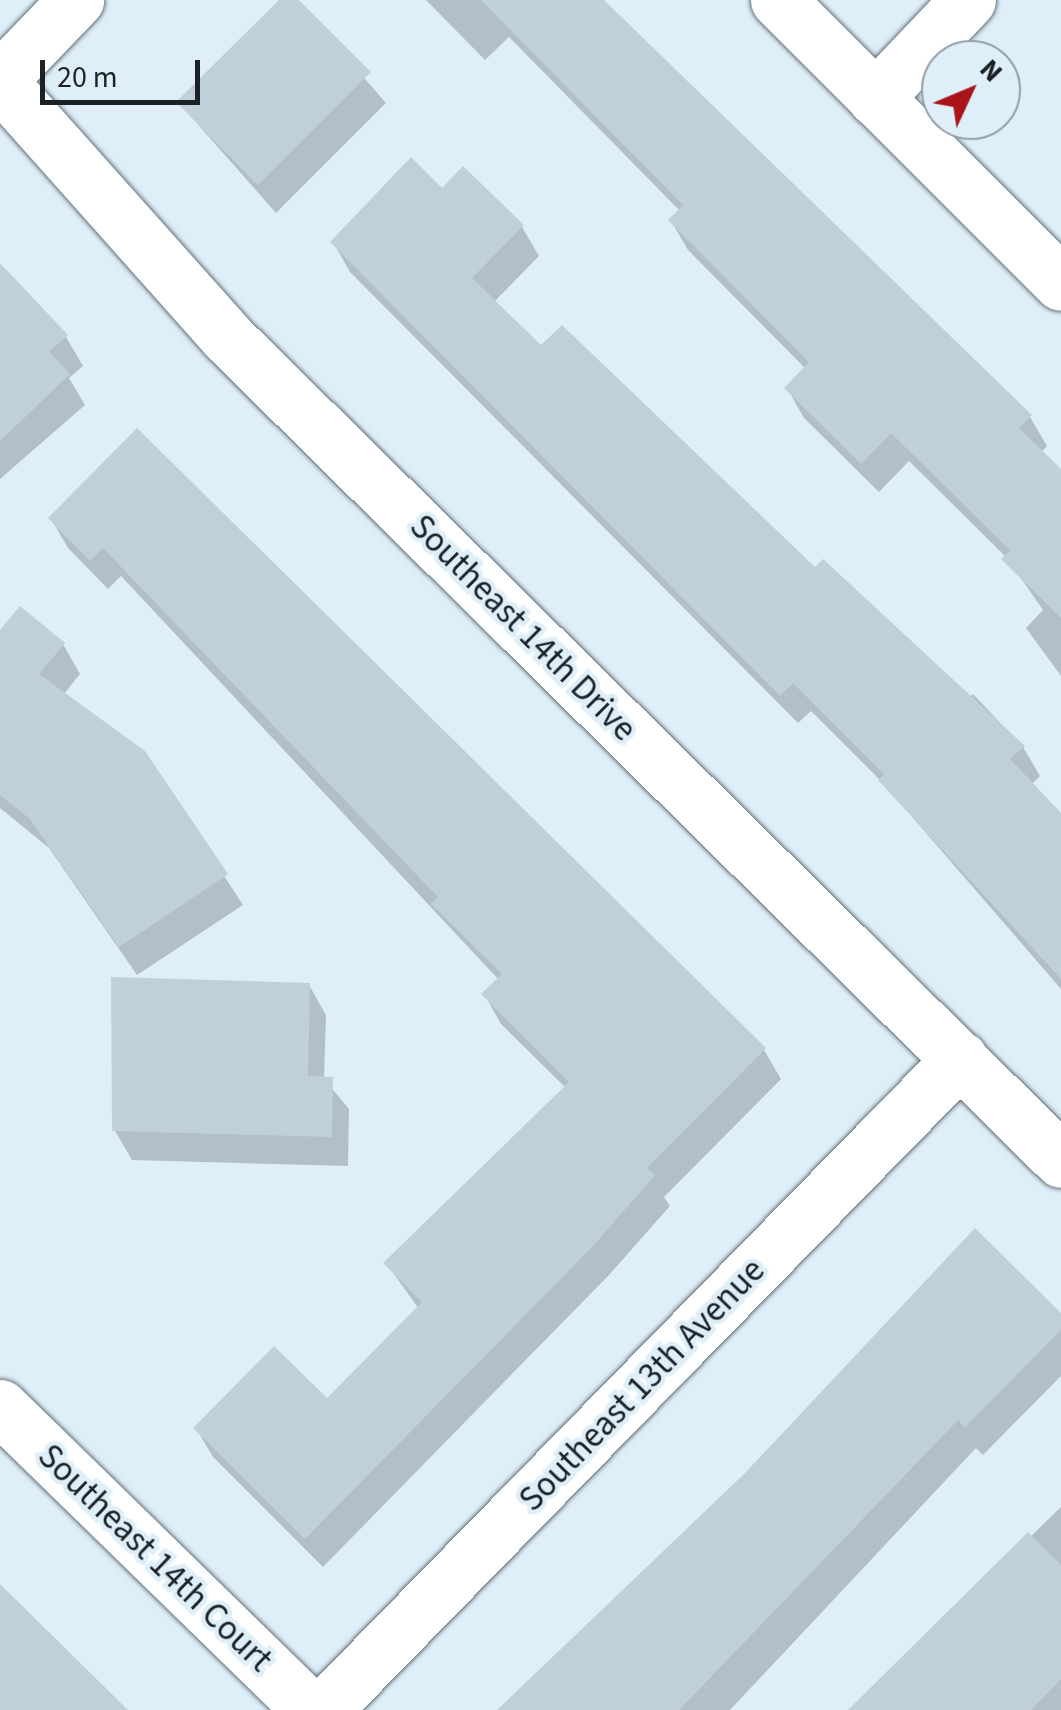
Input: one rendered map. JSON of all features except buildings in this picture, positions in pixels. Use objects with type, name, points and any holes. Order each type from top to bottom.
[{"type":"street","points":[[0,80],[76,0]]},
{"type":"street","points":[[778,0],[1061,283]]},
{"type":"street","points":[[875,98],[968,0]]},
{"type":"street","name":"Southeast 14th Drive","points":[[0,80],[228,338],[1061,1160]]},
{"type":"street","name":"Southeast 13th Avenue","points":[[323,1710],[960,1059]]},
{"type":"street","name":"Southeast 14th Court","points":[[0,1407],[310,1710]]}]
